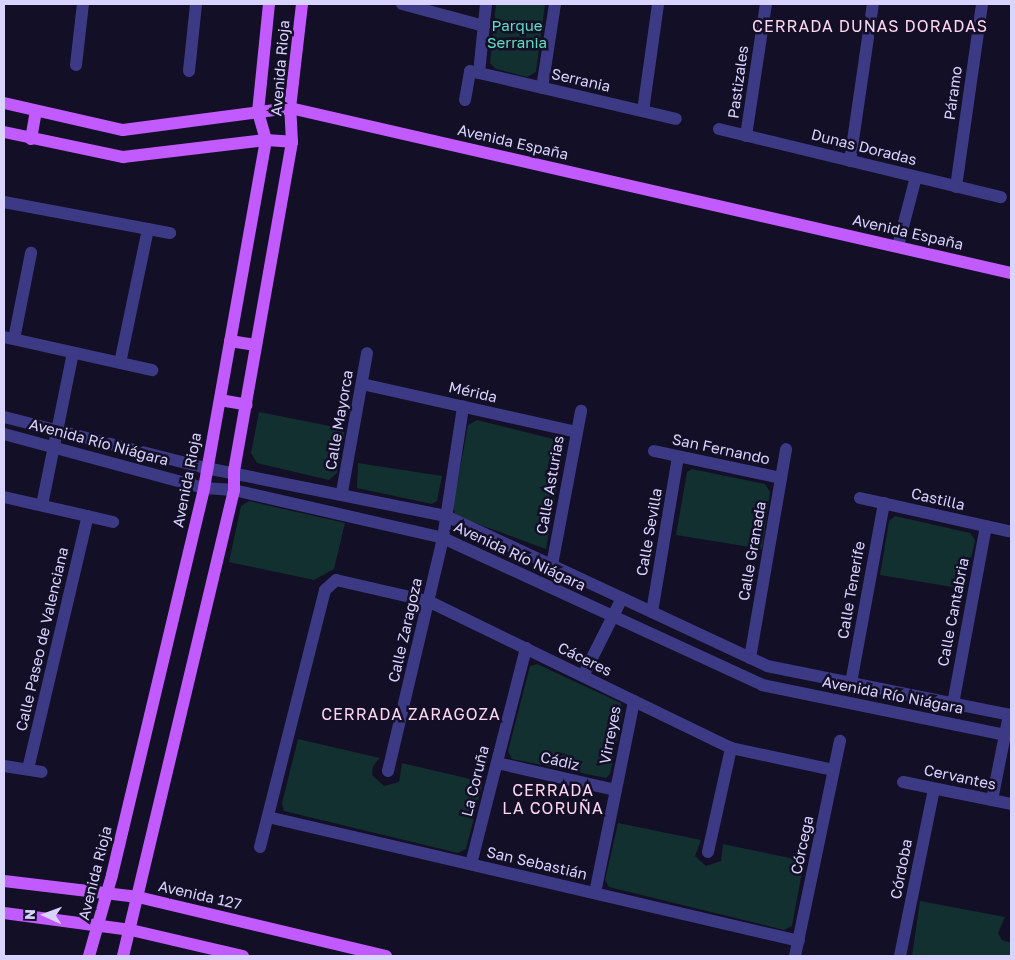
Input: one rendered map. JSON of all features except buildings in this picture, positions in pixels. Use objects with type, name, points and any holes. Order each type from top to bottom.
[{"type":"main road","name":"Avenida Rioja","points":[[89,956],[108,894],[204,488],[206,468],[220,400],[266,140],[258,112],[269,4]]},
{"type":"main road","name":"Avenida Rioja","points":[[123,956],[131,930],[234,490],[234,471],[292,142],[290,108],[302,4]]},
{"type":"main road","name":"Avenida España","points":[[4,103],[36,112],[123,130],[290,108],[1011,273]]},
{"type":"main road","points":[[31,139],[36,112]]},
{"type":"main road","points":[[4,132],[123,157],[266,140],[292,142]]},
{"type":"main road","points":[[230,342],[256,345]]},
{"type":"main road","points":[[220,400],[247,405]]},
{"type":"main road","name":"Avenida 127","points":[[4,881],[138,897],[386,956]]},
{"type":"main road","points":[[4,913],[131,930],[243,956]]},
{"type":"street","points":[[76,65],[83,4]]},
{"type":"street","points":[[189,71],[196,4]]},
{"type":"street","points":[[402,4],[484,26]]},
{"type":"street","points":[[466,100],[470,71],[479,73],[486,4]]},
{"type":"street","points":[[542,88],[555,4]]},
{"type":"street","points":[[643,111],[658,4]]},
{"type":"street","name":"Pastizales","points":[[746,136],[766,4]]},
{"type":"street","points":[[850,161],[874,4]]},
{"type":"street","name":"Páramo","points":[[956,186],[982,4]]},
{"type":"street","name":"Serrania","points":[[479,73],[676,119]]},
{"type":"street","name":"Dunas Doradas","points":[[720,129],[1001,197]]},
{"type":"street","points":[[898,246],[916,177]]},
{"type":"street","points":[[4,202],[170,233]]},
{"type":"street","points":[[120,362],[148,229]]},
{"type":"street","points":[[31,253],[9,338],[152,370]]},
{"type":"street","points":[[42,505],[56,446],[56,430],[73,353]]},
{"type":"street","name":"Calle Mayorca","points":[[342,492],[367,353]]},
{"type":"street","name":"Mérida","points":[[362,384],[577,432]]},
{"type":"street","name":"Calle Zaragoza","points":[[388,771],[443,538],[463,407]]},
{"type":"street","name":"Calle Asturias","points":[[552,566],[581,411]]},
{"type":"street","name":"Avenida Río Niágara","points":[[4,417],[206,468],[234,471],[342,492],[446,516],[767,666],[1010,715]]},
{"type":"street","name":"Avenida Río Niágara","points":[[4,434],[56,446],[204,488],[234,490],[443,538],[762,685],[1008,735]]},
{"type":"street","name":"Calle Granada","points":[[750,658],[786,449]]},
{"type":"street","name":"San Fernando","points":[[654,451],[782,478]]},
{"type":"street","name":"Calle Sevilla","points":[[652,612],[678,457]]},
{"type":"street","points":[[4,496],[113,522]]},
{"type":"street","name":"Castilla","points":[[860,498],[1008,531]]},
{"type":"street","name":"Calle Tenerife","points":[[851,683],[884,503]]},
{"type":"street","name":"Calle Paseo de Valenciana","points":[[28,769],[88,516]]},
{"type":"street","name":"Calle Cantabria","points":[[953,704],[986,526]]},
{"type":"street","name":"Cáceres","points":[[268,817],[325,590],[336,580],[428,601],[731,748],[834,770]]},
{"type":"street","points":[[583,676],[622,598]]},
{"type":"street","name":"La Coruña","points":[[471,864],[526,648]]},
{"type":"street","name":"Virreyes","points":[[595,893],[634,701]]},
{"type":"street","points":[[992,800],[1008,735],[1010,715]]},
{"type":"street","name":"Córcega","points":[[796,956],[840,741]]},
{"type":"street","points":[[708,852],[731,748]]},
{"type":"street","name":"Cádiz","points":[[497,763],[616,790]]},
{"type":"street","points":[[4,766],[42,772]]},
{"type":"street","name":"Cervantes","points":[[903,782],[1011,804]]},
{"type":"street","name":"Córdoba","points":[[900,956],[934,788]]},
{"type":"street","points":[[260,847],[268,817]]},
{"type":"street","name":"San Sebastián","points":[[268,817],[799,941]]},
{"type":"green space","name":"Parque Serrania","points":[[496,4],[545,4],[536,72],[527,77],[496,69],[490,63]]},
{"type":"green space","points":[[259,412],[345,429],[337,473],[329,480],[257,463],[251,453]]},
{"type":"green space","points":[[477,420],[561,441],[564,449],[546,549],[456,516],[453,507],[468,425]]},
{"type":"green space","points":[[358,463],[442,476],[437,501],[432,504],[357,488]]},
{"type":"green space","points":[[692,469],[765,484],[770,492],[762,549],[676,535],[687,472]]},
{"type":"green space","points":[[249,501],[345,523],[334,569],[314,580],[229,562],[241,506]]},
{"type":"green space","points":[[895,516],[970,533],[975,540],[965,589],[880,575],[889,521]]},
{"type":"green space","points":[[537,664],[621,703],[623,711],[610,774],[606,778],[512,759],[508,751],[530,666]]},
{"type":"green space","points":[[298,739],[380,758],[373,766],[372,775],[384,786],[399,782],[402,763],[483,782],[466,849],[458,853],[284,811],[282,803]]},
{"type":"green space","points":[[618,823],[701,840],[695,856],[706,866],[721,861],[723,844],[804,861],[792,926],[784,930],[609,887],[605,880]]},
{"type":"green space","points":[[920,901],[1005,917],[998,933],[1002,940],[1011,943],[1011,956],[912,956]]},
{"type":"district","name":"CERRADA DUNAS DORADAS","points":[[870,26]]},
{"type":"district","name":"CERRADA ZARAGOZA","points":[[411,714]]},
{"type":"district","name":"CERRADA LA CORUÑA","points":[[553,799]]}]
